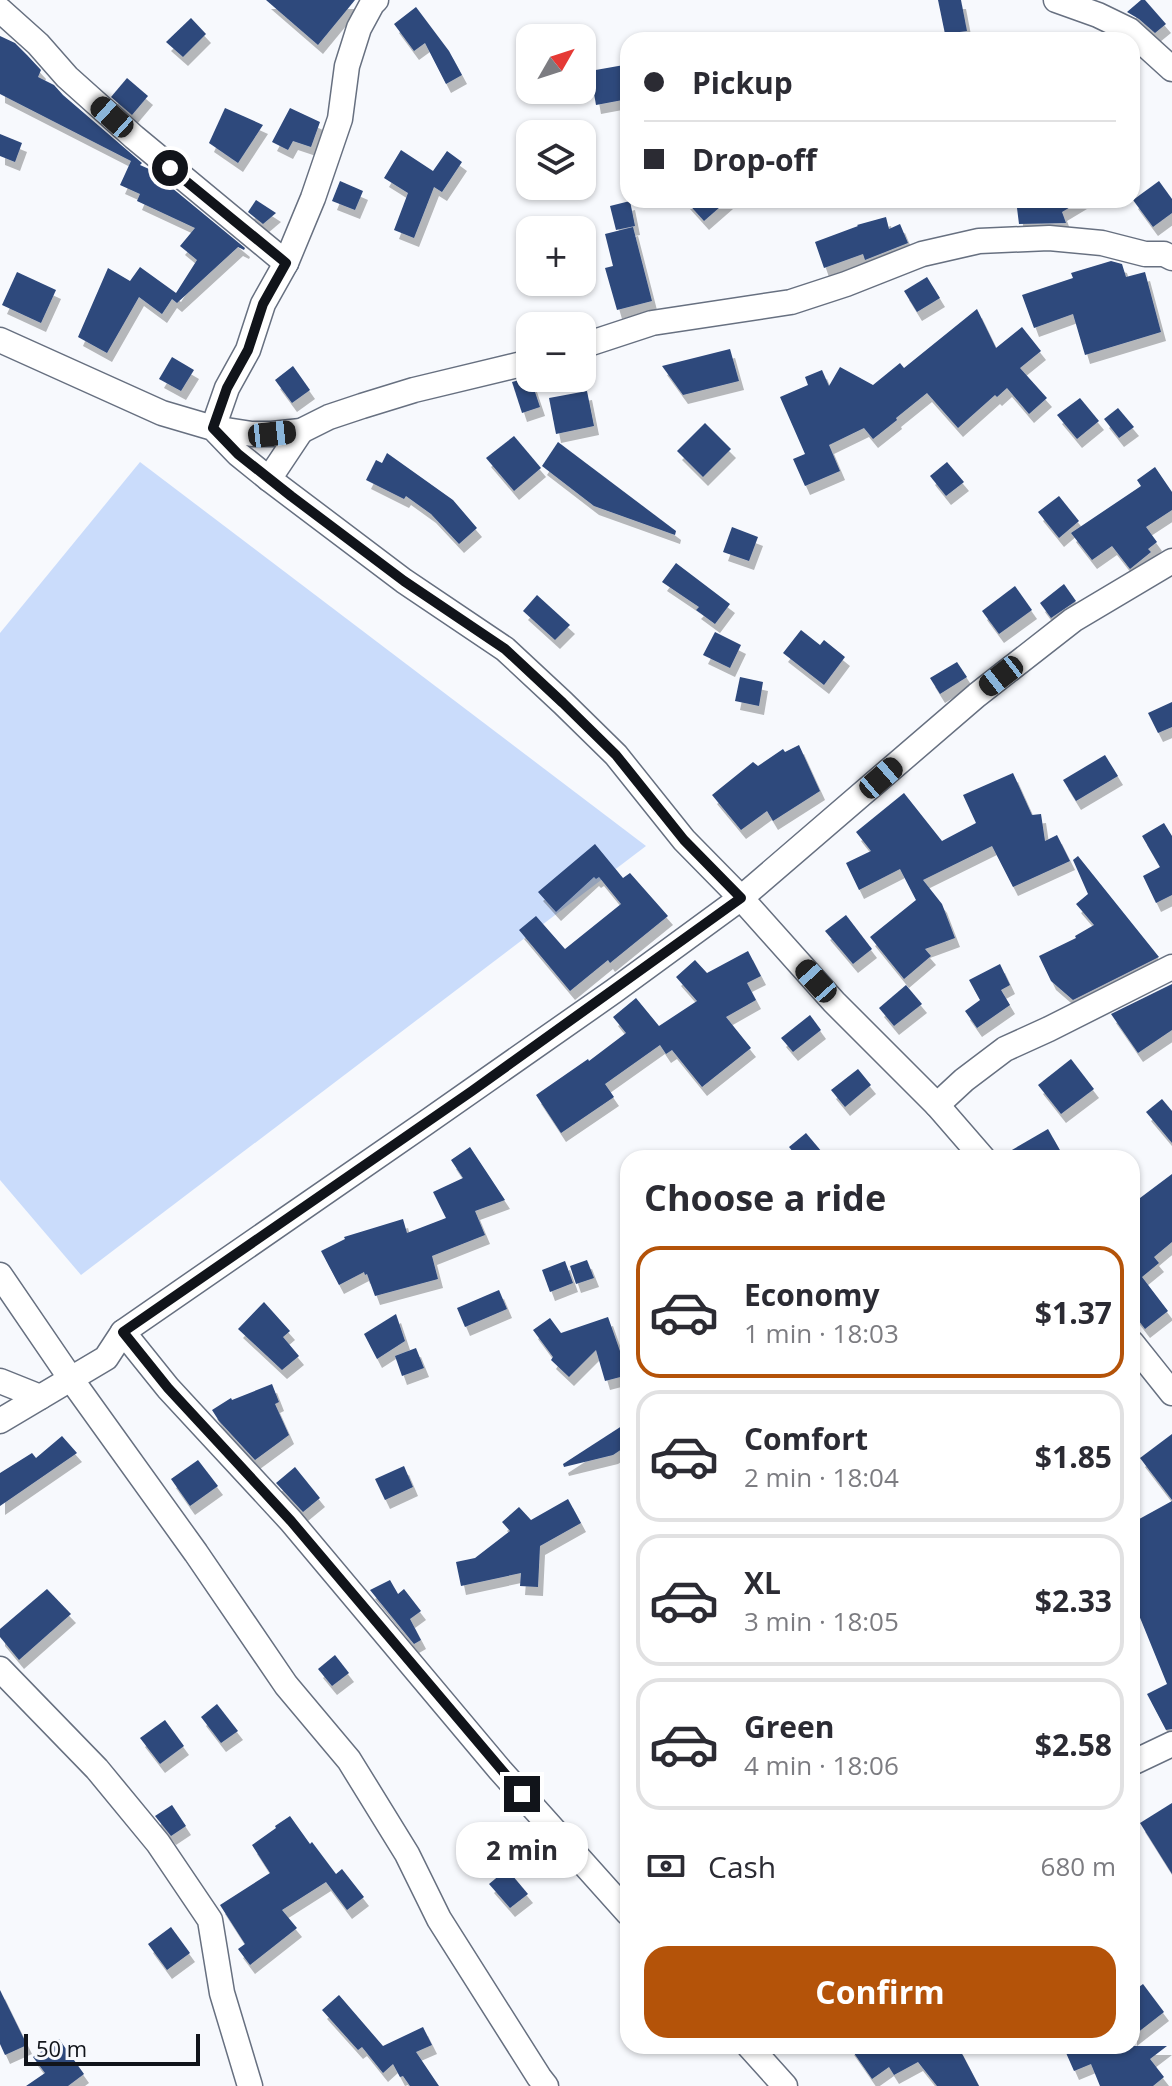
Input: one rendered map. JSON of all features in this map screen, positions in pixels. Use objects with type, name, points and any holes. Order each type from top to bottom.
[{"type":"street","points":[[213,428],[227,388],[248,350],[263,304],[286,263],[313,198],[340,119],[347,66],[359,28],[376,0]]},
{"type":"street","points":[[1056,0],[1098,15],[1131,32]]},
{"type":"street","points":[[0,10],[38,44],[67,77],[286,263]]},
{"type":"street","points":[[1140,40],[1172,69]]},
{"type":"street","points":[[596,341],[652,323],[791,302],[922,254],[979,241],[1049,238],[1102,243],[1145,254],[1169,251]]},
{"type":"street","points":[[2,345],[162,413],[213,428],[252,434],[301,431],[329,417],[414,390],[516,365]]},
{"type":"street","points":[[213,428],[269,479],[404,581],[505,649],[563,703],[616,755],[684,840],[741,898],[834,1002],[937,1105],[976,1150]]},
{"type":"street","points":[[269,479],[301,431]]},
{"type":"street","points":[[0,1421],[106,1358],[123,1332],[450,1107],[741,898],[1025,657],[1073,620],[1172,561]]},
{"type":"street","points":[[937,1105],[1005,1049],[1172,967]]},
{"type":"street","points":[[0,1275],[286,1685],[349,1760],[407,1854],[439,1919],[537,2083]]},
{"type":"street","points":[[123,1332],[168,1388],[291,1521],[500,1770],[620,1904]]},
{"type":"street","points":[[1140,1353],[1172,1393]]},
{"type":"street","points":[[0,1381],[40,1397]]},
{"type":"street","points":[[0,1669],[97,1769],[158,1843],[210,1920],[222,1993],[250,2086]]},
{"type":"street","points":[[1140,1759],[1172,1744]]},
{"type":"street","points":[[756,2054],[785,2086]]},
{"type":"shaded area","points":[[140,462],[646,846],[81,1275],[0,1180],[0,633]]},
{"type":"building","points":[[266,0],[355,0],[318,45]]},
{"type":"building","points":[[938,0],[961,0],[967,31],[945,32]]},
{"type":"building","points":[[1145,0],[1166,24],[1155,33],[1127,12]]},
{"type":"building","points":[[416,7],[449,51],[462,75],[446,84],[425,43],[414,51],[394,24]]},
{"type":"building","points":[[191,18],[206,34],[183,57],[166,42]]},
{"type":"building","points":[[0,36],[15,43],[41,70],[38,77],[54,85],[142,163],[140,165],[149,169],[245,248],[238,247],[177,303],[172,299],[162,314],[139,297],[107,353],[78,337],[108,268],[130,281],[140,267],[176,293],[197,260],[180,246],[195,228],[137,201],[140,194],[120,185],[131,161],[0,94]]},
{"type":"building","points":[[620,66],[620,100],[596,105],[596,70]]},
{"type":"building","points":[[127,78],[148,96],[132,115],[111,97]]},
{"type":"building","points":[[225,108],[263,125],[238,163],[209,143]]},
{"type":"building","points":[[290,108],[320,122],[311,147],[293,141],[288,150],[272,142]]},
{"type":"building","points":[[0,134],[22,143],[15,162],[0,156]]},
{"type":"building","points":[[401,150],[433,171],[447,151],[462,162],[442,192],[434,187],[414,238],[394,230],[408,193],[384,178]]},
{"type":"building","points":[[340,181],[363,191],[355,210],[332,201]]},
{"type":"building","points":[[1159,181],[1172,199],[1172,213],[1153,227],[1139,208],[1140,195]]},
{"type":"building","points":[[256,200],[276,213],[263,224],[248,212]]},
{"type":"building","points":[[620,204],[620,208],[631,208],[635,226],[616,230],[610,206]]},
{"type":"building","points":[[692,208],[719,208],[704,221]]},
{"type":"building","points":[[1017,208],[1069,208],[1062,212],[1066,223],[1019,224]]},
{"type":"building","points":[[886,217],[889,229],[900,224],[908,243],[865,260],[863,254],[824,268],[815,242]]},
{"type":"building","points":[[633,227],[652,301],[617,310],[605,268],[613,266],[605,234]]},
{"type":"building","points":[[1111,261],[1122,264],[1126,277],[1145,272],[1161,332],[1085,355],[1073,314],[1034,328],[1022,295],[1073,278],[1071,273]]},
{"type":"building","points":[[17,272],[56,290],[41,323],[2,305]]},
{"type":"building","points":[[927,277],[940,298],[917,312],[904,291]]},
{"type":"building","points":[[977,309],[996,348],[1022,327],[1041,351],[1020,368],[1047,398],[1029,414],[1007,388],[958,428],[927,393],[873,439],[864,428],[829,445],[840,471],[805,486],[793,459],[805,454],[780,397],[808,385],[805,377],[822,370],[829,386],[840,367],[873,385],[900,363],[904,368]]},
{"type":"building","points":[[730,349],[739,381],[683,395],[662,366]]},
{"type":"building","points":[[172,357],[194,370],[181,391],[159,379]]},
{"type":"building","points":[[293,366],[310,390],[292,403],[275,380]]},
{"type":"building","points":[[516,381],[516,392],[535,392],[540,407],[522,413],[512,382]]},
{"type":"building","points":[[587,392],[594,426],[556,434],[549,398]]},
{"type":"building","points":[[1080,398],[1099,421],[1077,439],[1057,415]]},
{"type":"building","points":[[1118,408],[1134,427],[1119,438],[1104,419]]},
{"type":"building","points":[[705,423],[731,449],[703,477],[677,451]]},
{"type":"building","points":[[514,436],[541,468],[514,491],[486,458]]},
{"type":"building","points":[[558,442],[676,531],[675,535],[594,506],[542,466]]},
{"type":"building","points":[[387,453],[453,500],[477,528],[459,544],[431,514],[406,496],[404,499],[366,480],[376,460],[382,463]]},
{"type":"building","points":[[947,462],[964,482],[946,496],[930,476]]},
{"type":"building","points":[[1155,467],[1172,492],[1172,510],[1146,527],[1157,542],[1148,549],[1151,552],[1130,569],[1112,546],[1092,560],[1071,533],[1141,486],[1137,480]]},
{"type":"building","points":[[1059,496],[1079,521],[1059,538],[1038,512]]},
{"type":"building","points":[[732,527],[758,537],[749,561],[723,552]]},
{"type":"building","points":[[676,563],[730,604],[715,624],[696,610],[699,607],[662,582]]},
{"type":"building","points":[[1064,584],[1076,601],[1051,618],[1040,603]]},
{"type":"building","points":[[1015,586],[1032,610],[999,634],[982,611]]},
{"type":"building","points":[[537,595],[570,625],[555,640],[523,611]]},
{"type":"building","points":[[801,630],[820,645],[824,640],[845,657],[824,685],[783,653]]},
{"type":"building","points":[[715,632],[741,645],[730,668],[703,655]]},
{"type":"building","points":[[957,662],[967,677],[940,694],[930,678]]},
{"type":"building","points":[[740,677],[763,682],[759,706],[735,701]]},
{"type":"building","points":[[1172,702],[1172,727],[1158,733],[1148,713]]},
{"type":"building","points":[[799,745],[820,791],[773,821],[767,811],[741,830],[712,795],[753,762],[758,766],[783,749],[785,752]]},
{"type":"building","points":[[1105,755],[1118,776],[1076,801],[1063,780]]},
{"type":"building","points":[[1013,773],[1032,815],[1041,814],[1045,841],[1057,835],[1070,861],[1013,887],[992,846],[923,880],[942,904],[955,938],[925,949],[931,956],[904,979],[870,937],[916,900],[900,869],[859,890],[846,863],[871,851],[856,832],[904,793],[942,841],[976,823],[963,795]]},
{"type":"building","points":[[1164,823],[1172,836],[1172,895],[1156,903],[1143,876],[1160,867],[1142,836]]},
{"type":"building","points":[[595,844],[623,878],[630,873],[668,916],[570,991],[519,930],[536,916],[565,949],[621,904],[599,877],[594,877],[556,912],[538,892]]},
{"type":"building","points":[[1078,856],[1159,957],[1073,1000],[1051,981],[1039,956],[1076,938],[1094,925],[1076,904],[1088,894],[1073,860]]},
{"type":"building","points":[[846,915],[872,949],[853,964],[825,931]]},
{"type":"building","points":[[748,951],[761,976],[747,983],[756,1000],[726,1017],[751,1048],[702,1087],[672,1050],[666,1054],[660,1045],[605,1084],[614,1097],[561,1133],[536,1095],[626,1033],[613,1017],[636,998],[659,1026],[697,1001],[676,977],[695,960],[707,973]]},
{"type":"building","points":[[1000,964],[1010,985],[1001,990],[1010,1005],[977,1028],[965,1011],[980,1000],[969,980]]},
{"type":"building","points":[[1172,984],[1172,1030],[1138,1053],[1111,1014]]},
{"type":"building","points":[[906,985],[922,1004],[894,1026],[879,1008]]},
{"type":"building","points":[[810,1015],[821,1030],[793,1052],[781,1038]]},
{"type":"building","points":[[1071,1059],[1094,1089],[1061,1114],[1038,1085]]},
{"type":"building","points":[[858,1069],[871,1085],[845,1107],[831,1090]]},
{"type":"building","points":[[1162,1099],[1172,1111],[1172,1143],[1146,1112]]},
{"type":"building","points":[[1048,1129],[1060,1150],[1012,1150]]},
{"type":"building","points":[[806,1133],[820,1150],[791,1150],[789,1147]]},
{"type":"building","points":[[470,1147],[505,1200],[475,1211],[485,1235],[432,1256],[438,1279],[375,1296],[364,1272],[339,1285],[321,1251],[344,1237],[403,1219],[407,1233],[446,1218],[433,1192],[463,1178],[451,1160]]},
{"type":"building","points":[[1172,1174],[1172,1242],[1154,1257],[1159,1263],[1142,1277],[1168,1311],[1145,1329],[1140,1322],[1140,1198]]},
{"type":"building","points":[[587,1260],[594,1278],[576,1284],[570,1266]]},
{"type":"building","points":[[565,1261],[573,1283],[550,1292],[542,1270]]},
{"type":"building","points":[[499,1290],[507,1309],[465,1327],[457,1308]]},
{"type":"building","points":[[264,1302],[290,1331],[283,1337],[299,1356],[282,1370],[238,1329]]},
{"type":"building","points":[[396,1314],[405,1341],[377,1359],[364,1334]]},
{"type":"building","points":[[608,1317],[620,1351],[620,1377],[605,1381],[596,1350],[569,1377],[551,1360],[553,1357],[533,1330],[550,1318],[561,1333]]},
{"type":"building","points":[[416,1348],[424,1368],[402,1376],[395,1356]]},
{"type":"building","points":[[272,1384],[279,1402],[275,1404],[289,1435],[255,1460],[212,1410],[231,1398]]},
{"type":"building","points":[[620,1427],[620,1450],[613,1455],[564,1467],[563,1464]]},
{"type":"building","points":[[1172,1434],[1172,1500],[1140,1458]]},
{"type":"building","points":[[62,1436],[77,1453],[0,1506],[0,1473],[32,1453],[36,1458]]},
{"type":"building","points":[[198,1460],[218,1486],[190,1506],[171,1479]]},
{"type":"building","points":[[404,1466],[413,1487],[385,1500],[375,1479]]},
{"type":"building","points":[[295,1467],[320,1498],[303,1512],[276,1483]]},
{"type":"building","points":[[568,1499],[581,1523],[540,1546],[538,1587],[520,1586],[521,1573],[461,1586],[456,1562],[475,1558],[510,1531],[502,1522],[519,1507],[531,1520]]},
{"type":"building","points":[[1172,1501],[1172,1729],[1166,1730],[1147,1694],[1167,1684],[1140,1618],[1140,1519]]},
{"type":"building","points":[[390,1580],[398,1594],[404,1589],[421,1611],[410,1619],[421,1640],[414,1644],[370,1590]]},
{"type":"building","points":[[47,1589],[71,1614],[19,1660],[0,1637],[0,1629]]},
{"type":"building","points":[[335,1655],[349,1673],[332,1686],[318,1669]]},
{"type":"building","points":[[217,1704],[238,1731],[221,1743],[201,1717]]},
{"type":"building","points":[[165,1720],[184,1746],[160,1764],[140,1738]]},
{"type":"building","points":[[1172,1803],[1172,1874],[1140,1823]]},
{"type":"building","points":[[172,1805],[186,1826],[171,1836],[155,1816]]},
{"type":"building","points":[[290,1816],[336,1874],[342,1869],[364,1897],[347,1910],[326,1882],[282,1910],[297,1928],[250,1965],[238,1949],[245,1944],[220,1905],[270,1873],[252,1845]]},
{"type":"building","points":[[519,1826],[533,1850],[505,1868],[490,1845]]},
{"type":"building","points":[[507,1869],[528,1894],[510,1908],[489,1884]]},
{"type":"building","points":[[171,1927],[190,1953],[167,1970],[148,1944]]},
{"type":"building","points":[[1143,1984],[1164,2012],[1140,2031],[1140,1986]]},
{"type":"building","points":[[0,1990],[27,2045],[5,2055],[0,2044]]},
{"type":"building","points":[[339,1995],[383,2046],[423,2027],[432,2045],[416,2052],[439,2086],[410,2086],[403,2076],[400,2077],[393,2064],[383,2073],[362,2047],[358,2050],[322,2010]]},
{"type":"building","points":[[59,2039],[84,2074],[68,2086],[26,2086],[45,2073],[33,2057]]},
{"type":"building","points":[[1140,2046],[1167,2046],[1150,2059],[1164,2077],[1153,2086],[1100,2086],[1091,2064],[1074,2071],[1067,2054],[1140,2054]]},
{"type":"building","points":[[855,2054],[962,2054],[979,2086],[937,2086],[918,2062],[894,2075],[889,2067],[872,2079]]},
{"type":"route","points":[[170,168],[286,263],[263,304],[248,350],[227,388],[213,428],[238,454],[291,496],[404,581],[505,649],[616,755],[684,840],[741,898],[472,1091],[123,1332],[168,1388],[291,1521],[522,1794]]}]
